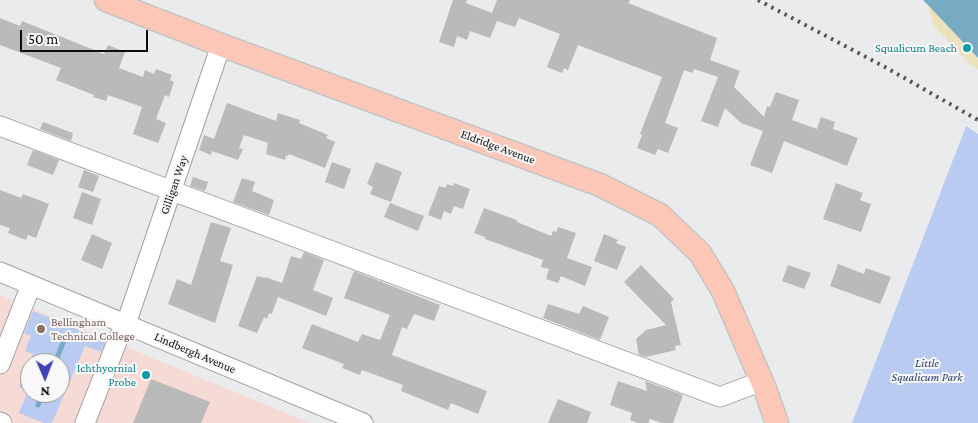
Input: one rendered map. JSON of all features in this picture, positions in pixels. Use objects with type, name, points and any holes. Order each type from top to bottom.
[{"type":"main road","name":"Eldridge Avenue","points":[[106,0],[221,45],[600,185],[660,215],[700,253],[723,291],[762,381],[777,423]]},
{"type":"street","name":"Gilligan Way","points":[[85,423],[118,339],[126,324],[221,45]]},
{"type":"street","points":[[0,126],[720,397],[762,381]]},
{"type":"street","name":"Lindbergh Avenue","points":[[0,272],[363,423]]},
{"type":"street","points":[[0,364],[31,284]]},
{"type":"shaded area","points":[[923,0],[978,0],[978,58],[928,5]]},
{"type":"shaded area","name":"Bellingham Technical College","points":[[0,295],[310,423],[0,423]]},
{"type":"green space","name":"Little Squalicum Park","points":[[966,126],[978,134],[978,423],[852,423]]},
{"type":"green space","points":[[33,311],[106,341],[101,352],[85,346],[70,381],[70,353],[30,353],[25,351],[31,336],[24,333]]},
{"type":"green space","points":[[23,403],[61,403],[52,423],[44,423],[19,413]]},
{"type":"sand","name":"Squalicum Beach","points":[[923,0],[945,0],[978,33],[978,69],[970,64],[933,25],[928,5]]},
{"type":"building","points":[[453,0],[467,0],[466,3],[492,13],[497,0],[630,0],[628,3],[717,38],[710,60],[740,71],[734,87],[764,117],[767,106],[770,107],[776,92],[799,100],[792,120],[817,129],[821,117],[835,122],[833,129],[858,138],[847,166],[784,141],[772,173],[750,165],[763,131],[741,123],[725,108],[718,127],[701,121],[718,77],[694,69],[692,73],[684,70],[665,123],[678,128],[668,153],[658,149],[655,155],[637,148],[642,135],[640,134],[662,77],[578,45],[568,70],[564,68],[562,73],[547,67],[560,34],[519,18],[515,27],[497,21],[490,38],[470,31],[467,40],[457,36],[454,47],[439,42]]},
{"type":"building","points":[[0,18],[20,26],[22,21],[104,54],[108,45],[125,52],[119,68],[143,77],[145,70],[154,74],[156,69],[172,75],[170,80],[174,82],[169,97],[165,95],[156,119],[166,123],[158,143],[133,134],[142,107],[108,95],[106,101],[93,97],[94,95],[56,80],[61,68],[0,45]]},
{"type":"building","points":[[227,103],[276,121],[278,113],[300,120],[299,123],[328,135],[326,138],[335,142],[325,168],[289,154],[288,156],[286,155],[285,160],[266,154],[268,143],[244,135],[239,148],[243,149],[238,160],[212,151],[211,155],[199,150],[204,135],[214,139]]},
{"type":"building","points":[[43,122],[73,133],[71,141],[40,129]]},
{"type":"building","points":[[33,150],[59,160],[53,175],[27,165]]},
{"type":"building","points":[[332,162],[351,169],[344,189],[325,182]]},
{"type":"building","points":[[376,162],[402,172],[391,202],[370,194],[373,187],[367,184]]},
{"type":"building","points":[[84,170],[99,176],[93,192],[78,187]]},
{"type":"building","points":[[193,177],[208,182],[205,191],[190,186]]},
{"type":"building","points":[[242,178],[255,182],[252,191],[274,200],[269,215],[233,202]]},
{"type":"building","points":[[454,183],[470,189],[463,209],[454,206],[451,214],[444,211],[441,220],[428,215],[439,186],[446,188],[447,184],[453,186]]},
{"type":"building","points":[[836,183],[863,193],[860,200],[871,204],[861,232],[823,219]]},
{"type":"building","points":[[0,190],[21,198],[23,194],[49,204],[36,238],[28,235],[26,240],[8,233],[10,228],[0,225]]},
{"type":"building","points":[[82,192],[101,199],[92,225],[73,218]]},
{"type":"building","points":[[390,203],[424,216],[418,231],[384,217]]},
{"type":"building","points":[[484,208],[517,220],[517,222],[551,236],[558,227],[576,233],[567,258],[592,267],[585,286],[561,276],[558,283],[546,279],[549,269],[541,267],[543,260],[485,239],[485,237],[474,233]]},
{"type":"building","points":[[211,222],[231,228],[220,261],[233,265],[215,323],[168,304],[177,279],[191,285]]},
{"type":"building","points":[[92,234],[112,243],[102,269],[81,260]]},
{"type":"building","points":[[604,234],[618,240],[616,243],[626,247],[617,270],[594,261]]},
{"type":"building","points":[[304,252],[324,260],[313,290],[333,298],[326,316],[278,297],[272,314],[269,313],[267,319],[264,317],[257,333],[238,326],[257,276],[282,283],[291,256],[301,259]]},
{"type":"building","points":[[838,264],[864,274],[866,268],[891,277],[880,304],[830,286]]},
{"type":"building","points":[[641,265],[674,299],[671,302],[681,345],[675,346],[676,350],[646,357],[639,355],[636,339],[646,330],[666,325],[624,282]]},
{"type":"building","points":[[788,265],[811,273],[804,289],[782,281]]},
{"type":"building","points":[[354,271],[440,305],[434,321],[414,314],[407,329],[402,327],[392,355],[487,391],[478,414],[451,403],[448,410],[401,391],[403,385],[362,370],[360,375],[342,368],[344,364],[302,348],[312,324],[358,342],[362,334],[380,340],[390,315],[344,298]]},
{"type":"building","points":[[548,304],[579,314],[583,306],[609,317],[600,340],[543,318]]},
{"type":"building","points":[[151,379],[210,402],[201,423],[133,423]]},
{"type":"building","points":[[618,381],[647,391],[645,381],[683,395],[673,423],[662,423],[650,419],[648,423],[638,423],[630,420],[632,413],[610,405]]},
{"type":"building","points":[[558,399],[591,412],[587,423],[548,423]]},
{"type":"waterway","points":[[59,353],[66,335]]},
{"type":"railway","points":[[758,0],[885,67],[978,120]]},
{"type":"place","name":"Squalicum Beach","points":[[967,48]]},
{"type":"place","name":"Bellingham Technical College","points":[[41,329]]},
{"type":"place","name":"Ichthyornial Probe","points":[[146,375]]}]
